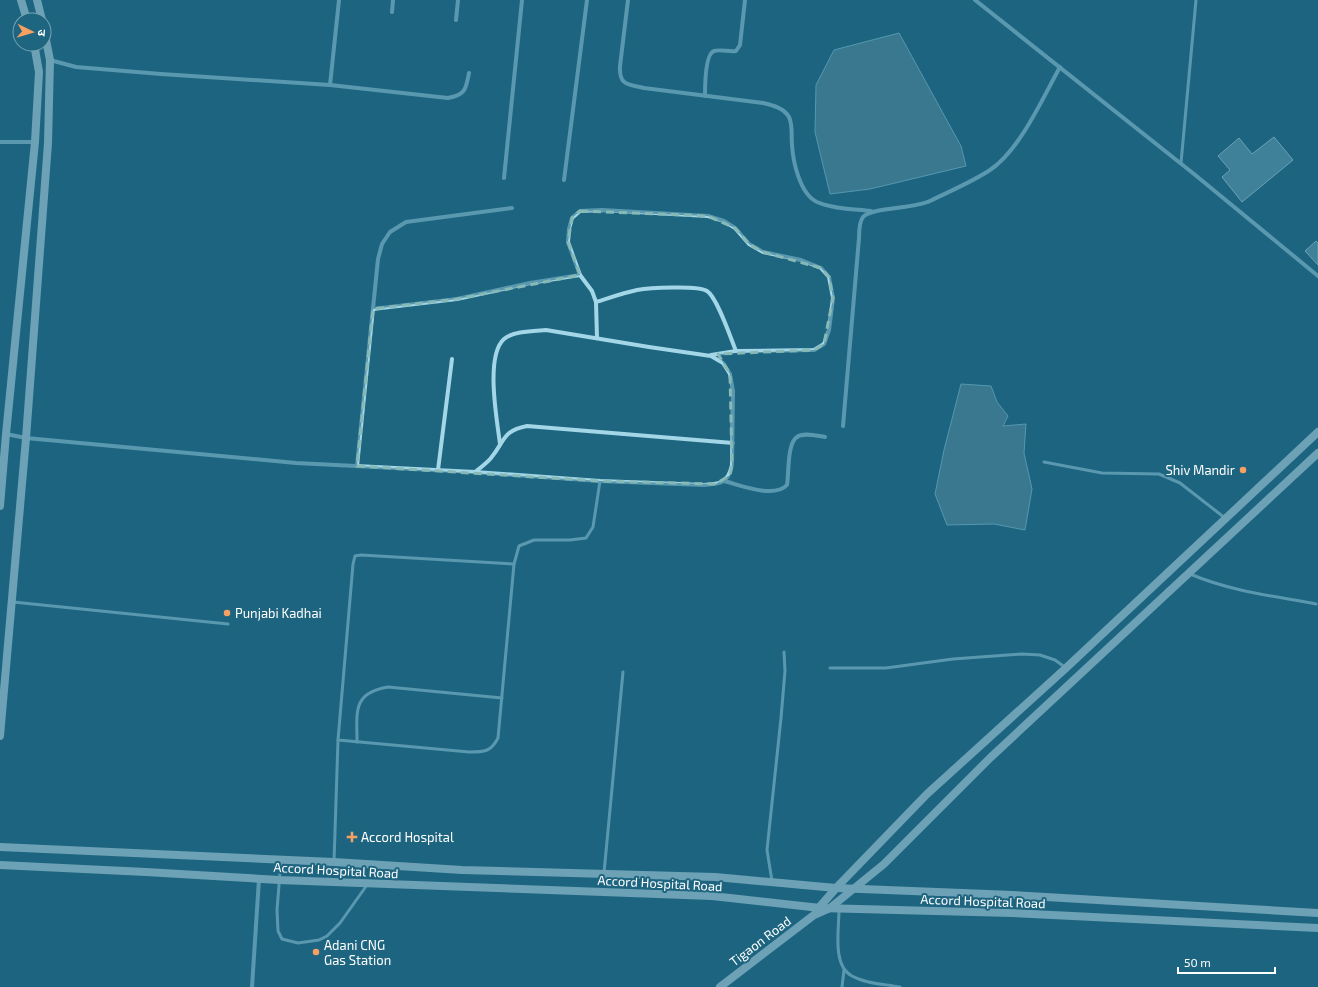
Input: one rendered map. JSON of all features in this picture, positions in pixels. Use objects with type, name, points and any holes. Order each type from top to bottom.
[{"type":"street","points":[[21,0],[25,12]]},
{"type":"street","points":[[37,0],[40,12]]},
{"type":"street","points":[[330,85],[339,0]]},
{"type":"street","points":[[392,12],[393,0]]},
{"type":"street","points":[[456,20],[458,0]]},
{"type":"street","points":[[504,178],[522,0]]},
{"type":"street","points":[[564,180],[587,0]]},
{"type":"street","points":[[628,0],[620,66],[620,76],[622,81],[627,84],[644,88],[763,103],[776,106],[789,118],[793,160],[801,184],[808,196],[817,202],[845,209],[874,211],[903,208],[928,202],[991,170],[1001,161],[1018,140],[1060,67]]},
{"type":"street","points":[[705,96],[707,61],[710,54],[714,51],[736,51],[740,45],[746,0]]},
{"type":"street","points":[[975,0],[1181,163],[1318,276]]},
{"type":"street","points":[[0,506],[35,142],[39,72],[35,52]]},
{"type":"street","points":[[0,736],[26,438],[48,143],[50,60],[48,52]]},
{"type":"street","points":[[50,60],[76,66],[161,74],[330,85],[448,98],[456,97],[463,93],[466,88],[469,73]]},
{"type":"street","points":[[0,142],[35,142]]},
{"type":"street","points":[[357,466],[378,259],[382,244],[390,232],[406,222],[512,208]]},
{"type":"street","points":[[500,444],[494,398],[494,372],[496,350],[504,339],[518,333],[546,330],[711,356],[736,351],[814,350],[824,344],[829,330],[833,298],[829,277],[822,268],[801,260],[762,252],[749,244],[736,228],[724,221],[708,216],[602,210],[580,211],[572,218],[568,242],[580,275],[592,291],[596,302],[597,338]]},
{"type":"street","points":[[843,426],[860,224],[862,218],[874,211]]},
{"type":"street","points":[[373,310],[457,299],[530,283],[580,275]]},
{"type":"street","points":[[596,302],[638,290],[679,288],[702,289],[707,291],[716,303],[736,351]]},
{"type":"street","points":[[6,434],[26,438],[296,463],[475,472],[600,481],[704,485],[716,484],[724,481],[730,475],[732,465],[733,391],[730,374],[723,363],[711,356]]},
{"type":"street","points":[[438,470],[452,359]]},
{"type":"street","points":[[475,472],[490,459],[507,435],[516,428],[527,426],[733,443]]},
{"type":"street","points":[[816,911],[836,888],[927,794],[1066,668],[1318,432]]},
{"type":"street","points":[[724,481],[767,491],[782,489],[787,485],[790,452],[794,440],[802,435],[825,437]]},
{"type":"street","points":[[816,911],[830,908],[884,864],[990,758],[1318,453]]},
{"type":"street","points":[[0,847],[334,862],[462,870],[715,877],[836,888],[1013,895],[1318,912]]},
{"type":"street","name":"Accord Hospital Road","points":[[0,865],[368,884],[712,896],[816,911]]},
{"type":"street","points":[[252,987],[259,878]]},
{"type":"street","name":"Accord Hospital Road","points":[[830,908],[1012,913],[1318,928]]},
{"type":"street","name":"Tigaon Road","points":[[720,987],[816,911]]},
{"type":"lane","points":[[1181,163],[1196,0]]},
{"type":"lane","points":[[1044,462],[1102,472],[1159,474],[1180,483],[1226,519]]},
{"type":"lane","points":[[338,740],[482,752],[490,749],[498,738],[514,564],[519,546],[534,540],[570,540],[586,538],[593,527],[600,481]]},
{"type":"lane","points":[[334,862],[338,740],[353,564],[355,556],[361,555],[514,564]]},
{"type":"lane","points":[[1189,573],[1207,581],[1243,591],[1316,604]]},
{"type":"lane","points":[[12,601],[228,624]]},
{"type":"lane","points":[[772,883],[767,850],[782,711],[785,671],[784,652]]},
{"type":"lane","points":[[830,668],[886,668],[953,659],[1022,654],[1040,655],[1055,660],[1066,668]]},
{"type":"lane","points":[[604,874],[624,672]]},
{"type":"lane","points":[[357,742],[357,710],[361,700],[369,692],[379,688],[388,687],[414,689],[502,698]]},
{"type":"lane","points":[[281,860],[277,910],[278,931],[282,939],[298,943],[319,940],[327,936],[340,923],[368,884]]},
{"type":"lane","points":[[840,908],[838,952],[840,963],[844,970],[852,976],[868,981],[900,987]]},
{"type":"lane","points":[[842,987],[844,970]]},
{"type":"highlighted area","points":[[580,211],[708,216],[735,228],[749,244],[763,252],[821,268],[829,277],[833,298],[824,344],[814,350],[718,354],[730,374],[732,465],[730,475],[716,484],[600,481],[357,466],[373,309],[457,299],[580,275],[568,242],[572,218]]},
{"type":"water","points":[[899,33],[961,146],[966,166],[870,189],[830,194],[815,132],[816,85],[834,50]]},
{"type":"water","points":[[961,384],[991,386],[997,402],[1008,416],[1003,426],[1026,424],[1024,453],[1032,489],[1025,530],[994,524],[947,525],[935,494],[944,450]]},
{"type":"building","points":[[1274,137],[1293,160],[1242,202],[1222,177],[1230,170],[1218,156],[1239,138],[1252,154]]},
{"type":"building","points":[[1316,241],[1318,243],[1318,265],[1305,251]]},
{"type":"place","name":"Shiv Mandir","points":[[1243,470]]},
{"type":"place","name":"Punjabi Kadhai","points":[[227,613]]},
{"type":"place","name":"Accord Hospital","points":[[352,837]]},
{"type":"place","name":"Adani CNG Gas Station","points":[[316,952]]}]
